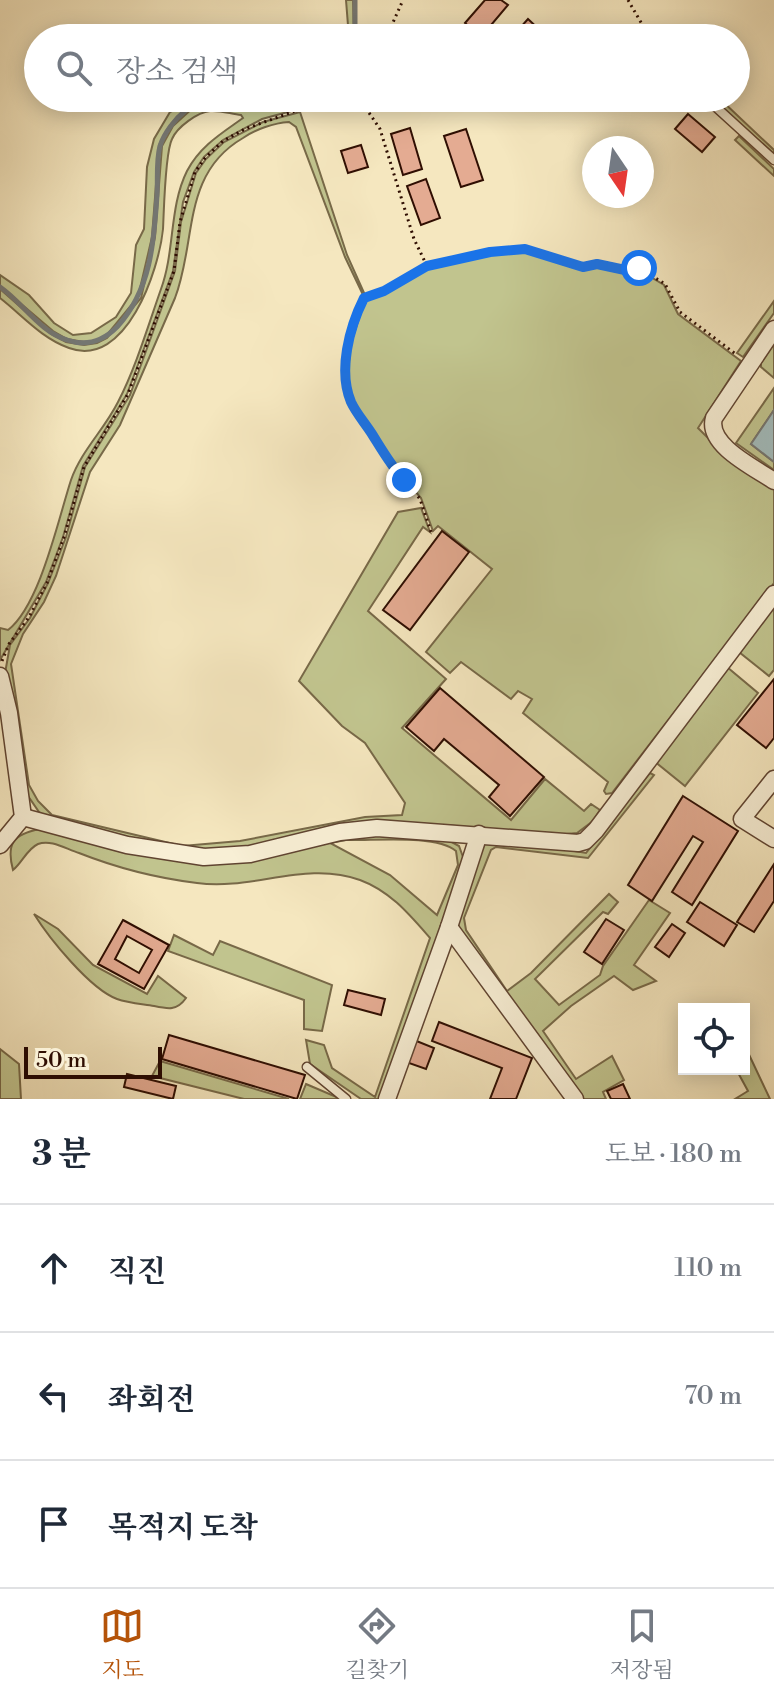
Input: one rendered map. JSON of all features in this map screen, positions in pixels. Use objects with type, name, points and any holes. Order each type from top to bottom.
[{"type":"street","points":[[774,329],[711,426],[714,436],[733,454],[774,481]]},
{"type":"street","points":[[23,817],[127,845],[204,857],[250,854],[340,832],[368,829],[479,834],[555,843],[585,841],[774,594]]},
{"type":"street","points":[[0,676],[9,713],[23,817],[0,845]]},
{"type":"street","points":[[774,779],[742,819],[774,839]]},
{"type":"street","points":[[387,1099],[479,834]]},
{"type":"street","points":[[449,927],[575,1099]]},
{"type":"lane","points":[[721,112],[774,160]]},
{"type":"lane","points":[[307,1067],[346,1099]]},
{"type":"path","points":[[392,24],[403,0]]},
{"type":"path","points":[[628,0],[642,24]]},
{"type":"path","points":[[0,668],[9,644],[29,617],[47,583],[84,467],[128,394],[174,271],[180,222],[195,172],[223,141],[245,129],[292,112]]},
{"type":"path","points":[[368,112],[380,129],[414,239],[427,266]]},
{"type":"path","points":[[431,532],[420,499],[395,470],[356,410],[346,385],[349,342],[364,298],[384,291],[427,266],[490,252],[525,249],[583,267],[597,264],[625,270],[639,268],[665,284],[680,312],[750,364]]},
{"type":"green space","points":[[346,0],[353,0],[354,24],[348,24]]},
{"type":"green space","points":[[170,112],[182,112],[159,145],[152,237],[138,297],[106,336],[97,341],[84,342],[67,339],[53,331],[0,286],[0,275],[29,295],[54,323],[73,335],[91,333],[116,317],[131,293],[136,245],[144,229],[147,167],[154,139]]},
{"type":"green space","points":[[188,112],[205,112],[178,130],[170,146],[160,247],[147,290],[136,312],[123,330],[107,344],[89,351],[59,344],[0,298],[0,289],[51,334],[66,342],[84,345],[107,338],[141,298],[155,237],[162,146],[173,126]]},
{"type":"green space","points":[[224,112],[288,112],[262,119],[223,140],[204,157],[194,172],[183,202],[173,271],[127,394],[83,466],[63,537],[46,582],[0,660],[0,628],[8,630],[30,602],[47,561],[75,469],[112,412],[136,361],[165,274],[177,199],[187,171],[205,147],[243,118]]},
{"type":"green space","points":[[300,112],[347,255],[365,295],[345,257],[296,127],[289,122],[265,127],[223,153],[209,170],[200,189],[175,298],[120,425],[90,472],[56,576],[44,602],[23,634],[11,664],[29,785],[38,801],[52,815],[182,846],[240,841],[365,817],[402,815],[405,803],[365,743],[342,726],[299,681],[398,512],[421,508],[430,532],[423,527],[368,611],[446,679],[402,728],[511,820],[545,779],[584,811],[591,804],[600,810],[593,821],[577,833],[556,835],[445,825],[241,850],[174,850],[50,819],[39,812],[24,790],[4,679],[10,645],[30,618],[48,583],[66,537],[85,467],[130,395],[175,271],[181,222],[196,173],[224,142],[263,122]]},
{"type":"green space","points":[[727,112],[734,112],[774,150],[774,155]]},
{"type":"green space","points":[[739,136],[774,169],[774,176],[735,140]]},
{"type":"green space","points":[[525,250],[583,268],[597,266],[639,270],[664,285],[678,314],[741,361],[698,428],[774,489],[774,583],[612,793],[606,794],[604,791],[608,782],[523,713],[532,699],[518,691],[511,699],[461,662],[450,673],[426,652],[492,569],[438,526],[433,531],[421,498],[396,469],[357,409],[347,384],[351,343],[365,300],[427,267]]},
{"type":"green space","points":[[774,301],[774,313],[743,357],[737,353]]},
{"type":"green space","points":[[774,343],[774,378],[761,367],[761,363]]},
{"type":"green space","points":[[774,388],[774,410],[751,444],[774,462],[774,470],[736,443]]},
{"type":"green space","points":[[774,605],[774,670],[769,676],[739,652]]},
{"type":"green space","points":[[727,667],[758,693],[685,786],[654,761]]},
{"type":"green space","points":[[650,773],[654,775],[588,858],[496,847],[491,850],[464,918],[466,930],[507,991],[531,973],[609,894],[618,902],[608,914],[603,912],[535,979],[559,1005],[600,975],[603,966],[649,900],[670,913],[634,965],[656,981],[633,990],[614,976],[571,1006],[543,1031],[576,1079],[612,1056],[624,1080],[603,1092],[606,1099],[581,1099],[456,925],[481,846],[496,838],[586,853]]},
{"type":"green space","points":[[40,829],[156,856],[363,835],[448,840],[459,846],[462,866],[380,1099],[361,1099],[310,1064],[306,1040],[324,1045],[332,1068],[375,1097],[430,938],[390,897],[360,880],[319,873],[238,883],[182,881],[122,868],[48,843],[34,846],[13,870],[10,853],[14,842],[23,834]],"holes":[[[346,840],[420,840],[456,851],[458,865],[437,915],[390,875],[330,843]]]},
{"type":"green space","points":[[34,914],[58,929],[93,965],[147,994],[158,976],[186,998],[176,1007],[168,1008],[126,1002],[106,993],[71,962]]},
{"type":"green space","points":[[174,935],[213,955],[220,941],[332,985],[322,1031],[304,1029],[304,1000],[168,951]]},
{"type":"green space","points":[[0,1049],[19,1064],[21,1099],[0,1099]]},
{"type":"green space","points":[[750,1057],[770,1099],[735,1099],[748,1091],[739,1075],[750,1075]]},
{"type":"green space","points":[[160,1061],[289,1099],[244,1099],[152,1076]]},
{"type":"green space","points":[[306,1084],[341,1099],[300,1099]]},
{"type":"water","points":[[774,410],[774,462],[751,444]]},
{"type":"building","points":[[485,0],[501,0],[508,5],[492,24],[465,23]]},
{"type":"building","points":[[688,114],[715,137],[702,152],[675,129]]},
{"type":"building","points":[[410,128],[422,169],[403,175],[391,134]]},
{"type":"building","points":[[466,129],[483,180],[461,187],[444,136]]},
{"type":"building","points":[[361,145],[368,167],[348,173],[341,151]]},
{"type":"building","points":[[426,179],[440,218],[421,225],[407,186]]},
{"type":"building","points":[[442,531],[469,552],[410,630],[383,610]]},
{"type":"building","points":[[774,679],[774,738],[766,748],[737,725]]},
{"type":"building","points":[[440,688],[544,777],[510,816],[489,797],[499,785],[444,739],[434,751],[406,727]]},
{"type":"building","points":[[683,796],[738,831],[692,905],[672,892],[703,842],[693,836],[652,901],[628,885]]},
{"type":"building","points":[[774,864],[774,901],[754,932],[737,922]]},
{"type":"building","points":[[700,902],[737,925],[724,946],[687,922]]},
{"type":"building","points":[[606,919],[624,930],[602,964],[584,952]]},
{"type":"building","points":[[123,920],[169,945],[144,989],[98,964]],"holes":[[[127,936],[152,950],[139,973],[115,959]]]},
{"type":"building","points":[[672,924],[685,933],[669,957],[655,947]]},
{"type":"building","points":[[348,990],[385,999],[381,1015],[344,1005]]},
{"type":"building","points":[[439,1022],[532,1058],[516,1099],[490,1099],[502,1068],[432,1041]]},
{"type":"building","points":[[169,1035],[305,1075],[297,1099],[162,1059]]},
{"type":"building","points":[[414,1040],[434,1048],[426,1069],[406,1062]]},
{"type":"building","points":[[127,1074],[176,1086],[173,1099],[124,1087]]},
{"type":"building","points":[[623,1084],[630,1099],[611,1099],[607,1091]]},
{"type":"waterway","points":[[355,0],[355,24]]},
{"type":"waterway","points":[[0,287],[57,336],[88,343],[112,332],[128,313],[144,281],[152,248],[160,146],[170,127],[184,112]]},
{"type":"route","points":[[404,480],[356,410],[346,385],[349,342],[364,298],[384,291],[427,266],[490,252],[525,249],[583,267],[597,264],[625,270],[639,268]]}]
